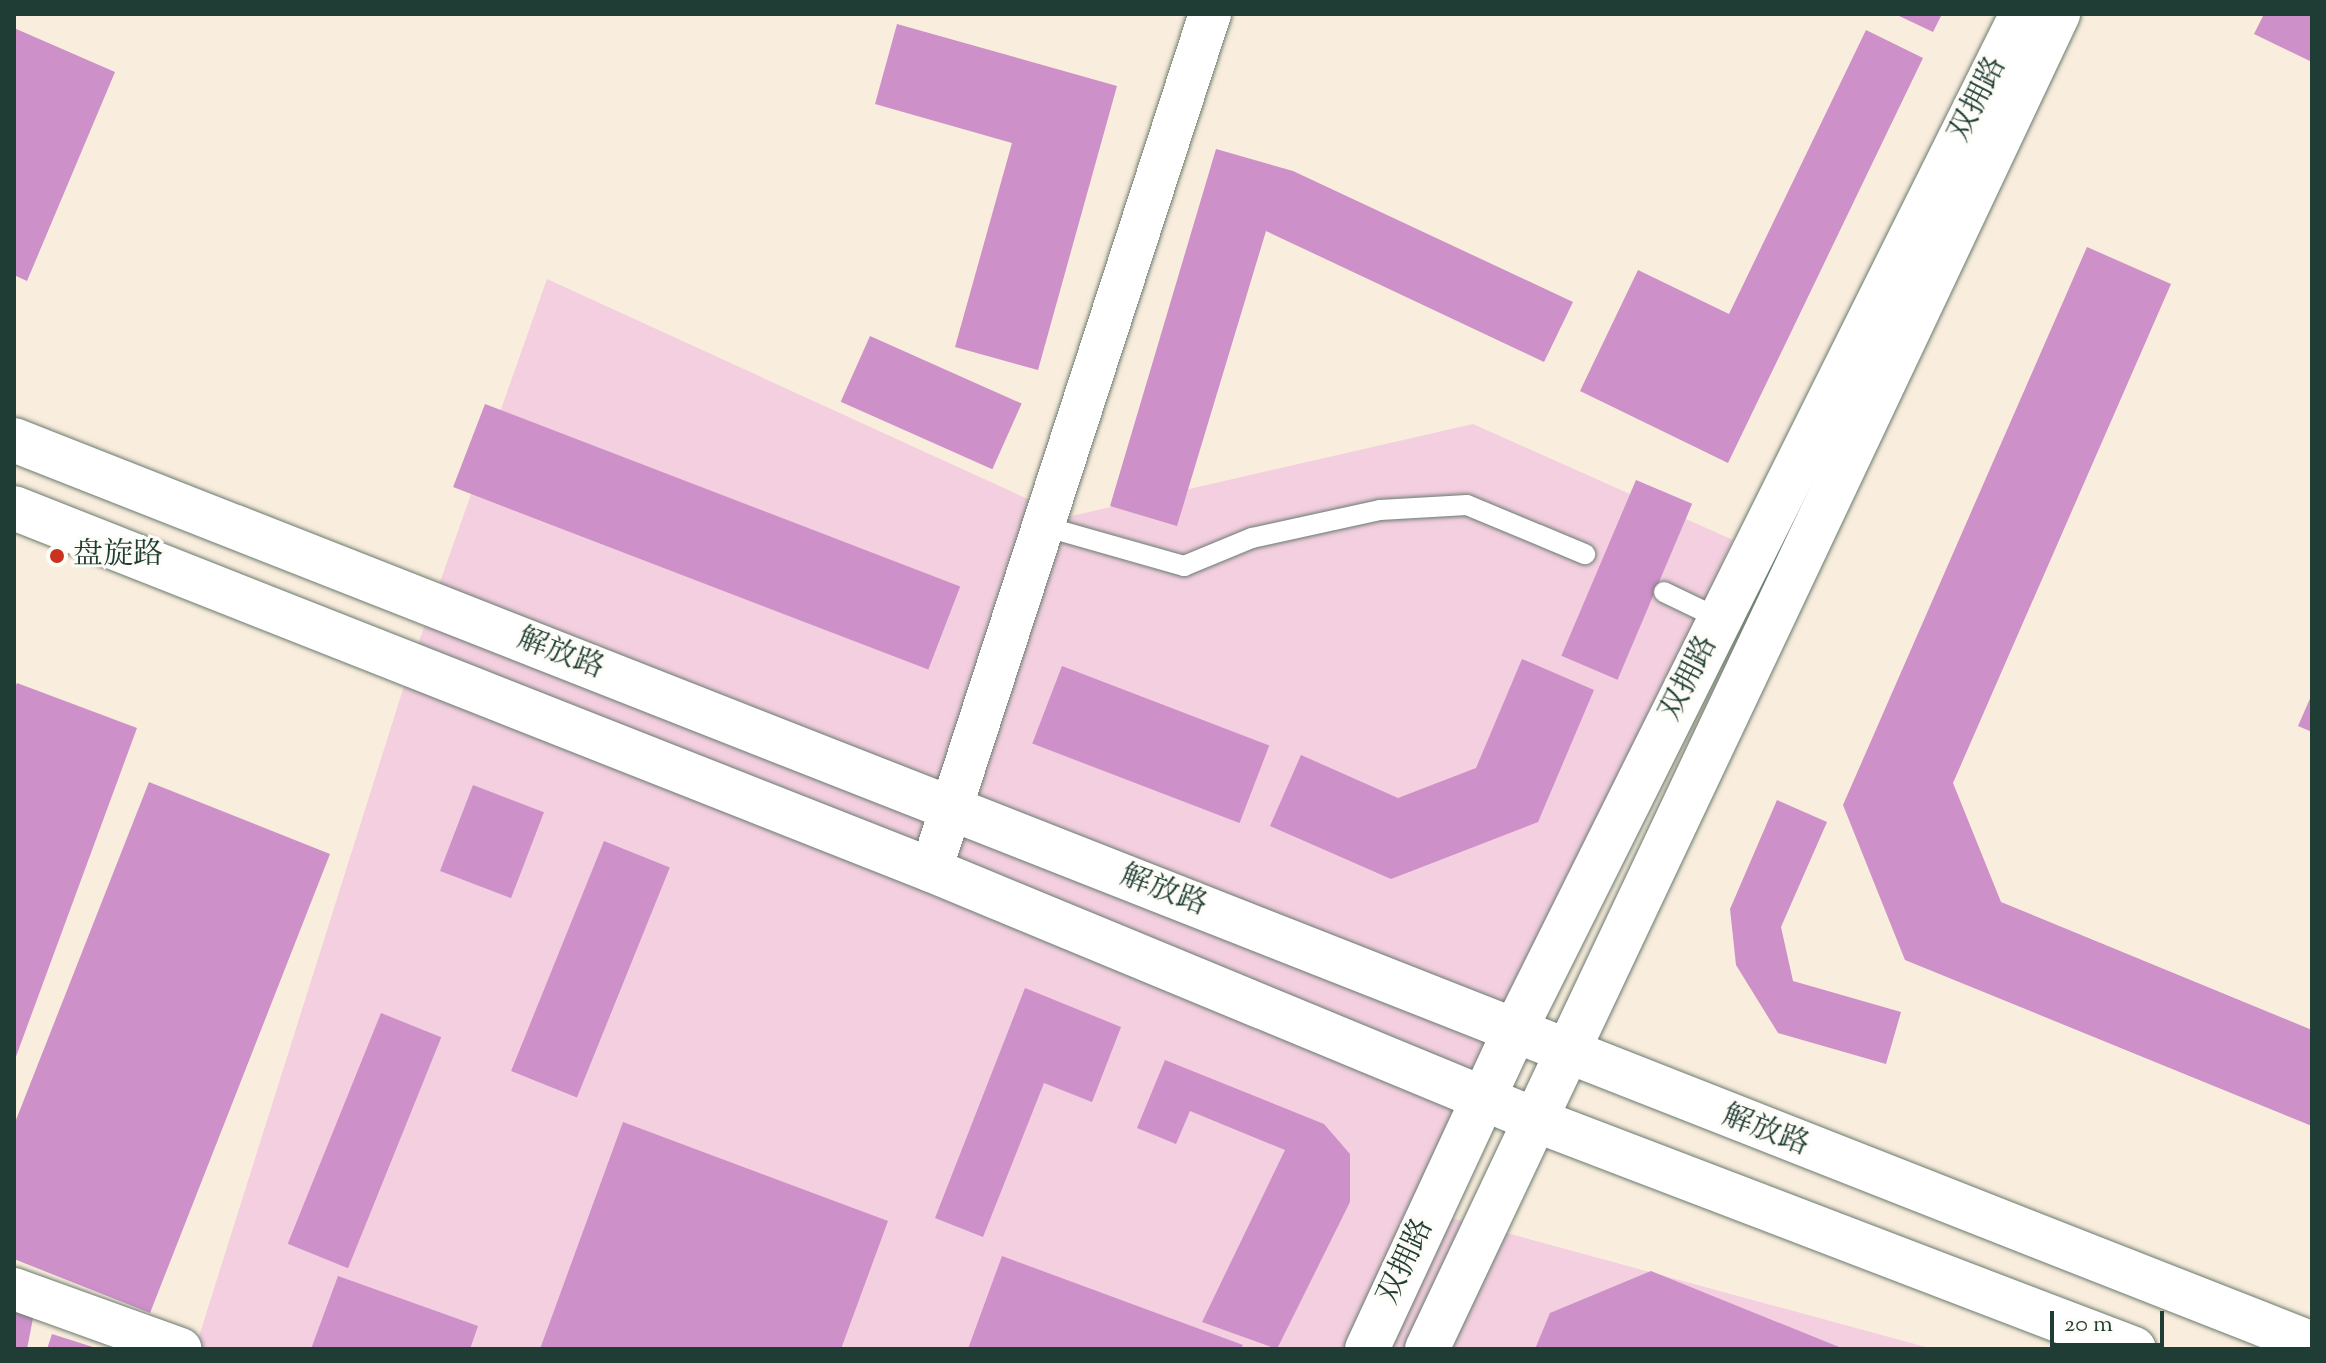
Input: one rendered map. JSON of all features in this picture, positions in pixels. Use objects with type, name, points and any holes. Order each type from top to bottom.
[{"type":"main road","name":"双拥路","points":[[1367,1349],[1514,1032],[2022,14]]},
{"type":"main road","name":"双拥路","points":[[1427,1349],[1538,1121],[2058,14]]},
{"type":"main road","name":"解放路","points":[[14,440],[1568,1055],[2312,1344]]},
{"type":"main road","points":[[14,508],[931,870],[1538,1121],[2134,1349]]},
{"type":"street","points":[[931,870],[1210,14]]},
{"type":"street","points":[[14,1289],[181,1349]]},
{"type":"lane","points":[[1043,526],[1184,566],[1252,538],[1366,513],[1467,505],[1585,554]]},
{"type":"lane","points":[[1664,592],[1720,619]]},
{"type":"shaded area","points":[[547,279],[1067,517],[1473,424],[1733,540],[1418,1209],[1933,1349],[195,1349],[410,667]]},
{"type":"building","points":[[1895,14],[1942,14],[1933,32]]},
{"type":"building","points":[[2264,14],[2312,14],[2312,62],[2254,34]]},
{"type":"building","points":[[897,24],[1117,86],[1038,370],[955,347],[1012,143],[875,104]]},
{"type":"building","points":[[14,28],[115,72],[27,281],[14,275]]},
{"type":"building","points":[[1866,30],[1923,58],[1728,463],[1580,391],[1638,270],[1729,314]]},
{"type":"building","points":[[1216,149],[1293,171],[1573,302],[1544,362],[1266,231],[1177,526],[1110,506]]},
{"type":"building","points":[[2087,247],[2171,284],[1953,783],[2001,902],[2312,1030],[2312,1126],[1905,960],[1843,805]]},
{"type":"building","points":[[870,336],[1022,404],[992,469],[841,402]]},
{"type":"building","points":[[485,404],[960,586],[928,669],[453,487]]},
{"type":"building","points":[[1636,480],[1692,504],[1618,680],[1561,656]]},
{"type":"building","points":[[1522,659],[1594,690],[1538,822],[1391,879],[1270,826],[1301,755],[1398,798],[1476,768]]},
{"type":"building","points":[[1062,666],[1269,746],[1240,823],[1032,743]]},
{"type":"building","points":[[17,683],[137,728],[14,1062],[14,690]]},
{"type":"building","points":[[2312,694],[2312,732],[2298,726]]},
{"type":"building","points":[[149,782],[330,854],[150,1313],[14,1259],[14,1125]]},
{"type":"building","points":[[473,785],[544,812],[511,898],[440,871]]},
{"type":"building","points":[[1777,800],[1827,822],[1781,927],[1793,981],[1901,1012],[1886,1064],[1778,1033],[1736,965],[1730,909]]},
{"type":"building","points":[[604,841],[670,868],[577,1098],[511,1071]]},
{"type":"building","points":[[1025,988],[1121,1027],[1092,1102],[1044,1083],[983,1237],[935,1218]]},
{"type":"building","points":[[381,1013],[441,1037],[348,1268],[288,1244]]},
{"type":"building","points":[[1165,1060],[1324,1124],[1350,1154],[1350,1202],[1277,1349],[1202,1322],[1285,1150],[1190,1111],[1176,1144],[1137,1128]]},
{"type":"building","points":[[623,1122],[888,1221],[841,1349],[540,1349]]},
{"type":"building","points":[[1002,1256],[1243,1345],[1241,1349],[968,1349]]},
{"type":"building","points":[[1651,1271],[1844,1349],[1535,1349],[1550,1313]]},
{"type":"building","points":[[338,1276],[478,1326],[470,1349],[311,1349]]},
{"type":"building","points":[[14,1309],[34,1313],[27,1349],[14,1349]]},
{"type":"building","points":[[52,1334],[96,1348],[96,1349],[47,1349]]},
{"type":"place","name":"盘旋路","points":[[57,556]]}]
